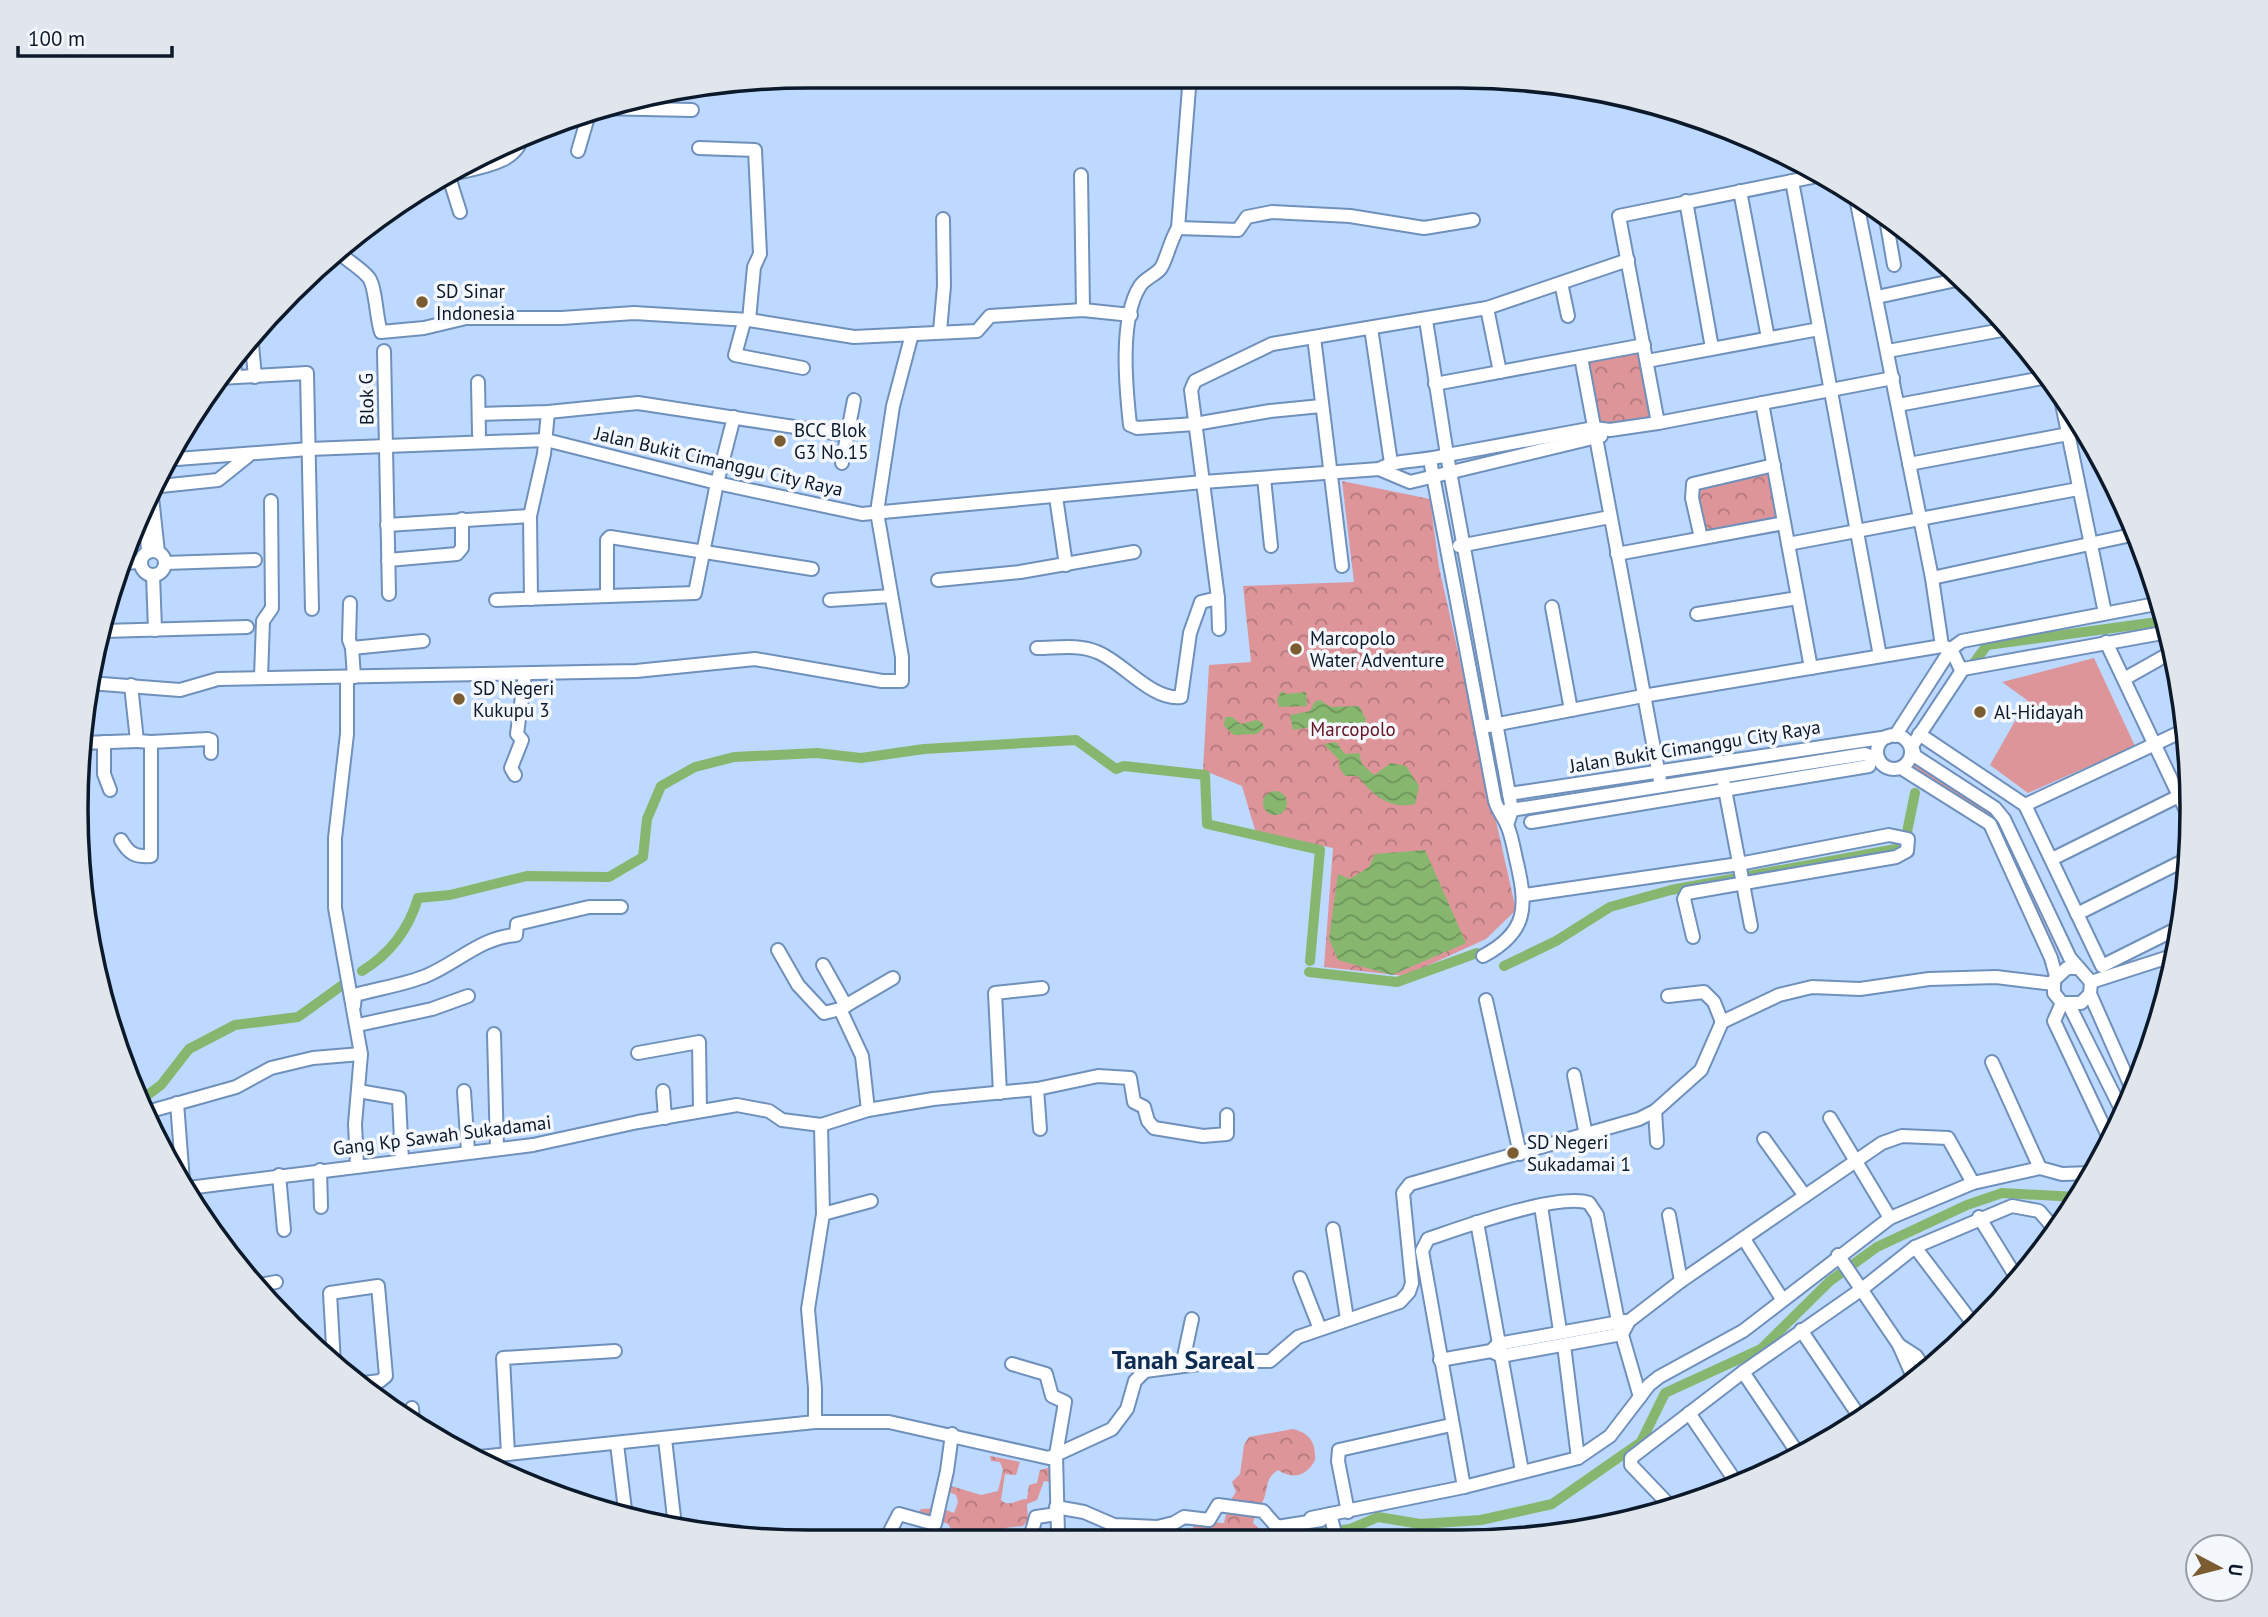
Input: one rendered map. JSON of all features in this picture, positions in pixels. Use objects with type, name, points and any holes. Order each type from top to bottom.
[{"type":"street","points":[[1189,88],[1178,228],[1168,245],[1161,267],[1142,284],[1130,315],[1124,378],[1130,425],[1137,428],[1195,424],[1270,411],[1321,406]]},
{"type":"street","points":[[635,109],[692,110]]},
{"type":"street","points":[[578,151],[586,123]]},
{"type":"street","points":[[699,148],[755,150],[760,254],[754,267],[747,321],[735,355],[803,368]]},
{"type":"street","points":[[484,165],[505,160],[512,152]]},
{"type":"street","points":[[1081,175],[1083,310]]},
{"type":"street","points":[[1658,423],[1629,261],[1618,220],[1620,214],[1808,178]]},
{"type":"street","points":[[1792,181],[1880,656]]},
{"type":"street","points":[[451,183],[460,212]]},
{"type":"street","points":[[1741,191],[1768,338]]},
{"type":"street","points":[[1686,201],[1712,348]]},
{"type":"street","points":[[1858,208],[1946,648],[1969,667]]},
{"type":"street","points":[[1178,228],[1238,230],[1247,217],[1272,212],[1350,216],[1424,228],[1474,220]]},
{"type":"street","points":[[940,331],[944,286],[943,219]]},
{"type":"street","points":[[1888,229],[1894,265]]},
{"type":"street","points":[[344,257],[369,278],[381,332],[424,328],[467,318],[562,318],[634,313],[747,321],[854,337],[977,331],[990,316],[1083,310],[1130,315]]},
{"type":"street","points":[[1219,629],[1218,598],[1191,390],[1195,382],[1272,344],[1487,308],[1629,261]]},
{"type":"street","points":[[1877,297],[1951,281]]},
{"type":"street","points":[[1561,283],[1568,316]]},
{"type":"street","points":[[1487,308],[1500,372]]},
{"type":"street","points":[[1426,320],[1447,456],[1509,794],[1511,810],[1507,825]]},
{"type":"street","points":[[1371,328],[1391,463]]},
{"type":"street","points":[[1647,361],[1819,329]]},
{"type":"street","points":[[1888,351],[1999,330]]},
{"type":"street","points":[[99,683],[180,690],[218,679],[351,677],[475,671],[525,674],[636,671],[755,659],[882,681],[902,681],[902,657],[877,512],[893,406],[912,334]]},
{"type":"street","points":[[1314,337],[1321,406],[1333,473],[1342,566]]},
{"type":"street","points":[[1435,384],[1644,345]]},
{"type":"street","points":[[252,350],[255,377]]},
{"type":"street","name":"Blok G","points":[[383,351],[389,594]]},
{"type":"street","points":[[1581,357],[1661,786]]},
{"type":"street","points":[[235,372],[235,377]]},
{"type":"street","points":[[231,377],[307,373],[312,609]]},
{"type":"street","points":[[1379,469],[1410,482],[1595,433],[1893,378]]},
{"type":"street","points":[[1898,405],[2038,379]]},
{"type":"street","points":[[478,382],[480,434]]},
{"type":"street","points":[[842,463],[854,400]]},
{"type":"street","points":[[479,414],[548,412],[638,403],[848,435]]},
{"type":"street","points":[[1762,403],[1811,667]]},
{"type":"street","points":[[531,599],[530,516],[546,440],[548,412]]},
{"type":"street","points":[[496,600],[695,593],[717,483],[734,417]]},
{"type":"street","points":[[2065,417],[2105,612]]},
{"type":"street","name":"Jalan Bukit Cimanggu City Raya","points":[[178,459],[248,456],[309,449],[546,440],[717,483],[844,511],[877,512],[1379,469],[1391,463],[1430,460],[1595,433]]},
{"type":"street","points":[[1909,464],[2068,434]]},
{"type":"street","points":[[164,486],[218,480],[248,456]]},
{"type":"street","points":[[1430,460],[1497,813],[1507,825],[1525,895],[1525,908],[1517,926],[1503,943],[1483,956]]},
{"type":"street","points":[[1701,538],[1692,498],[1693,484],[1774,465]]},
{"type":"street","points":[[1264,478],[1271,546]]},
{"type":"street","points":[[1788,544],[2078,489]]},
{"type":"street","points":[[1056,497],[1066,565]]},
{"type":"street","points":[[261,677],[262,621],[272,608],[271,502]]},
{"type":"street","points":[[387,525],[530,516]]},
{"type":"street","points":[[1448,548],[1610,517]]},
{"type":"street","points":[[387,560],[457,554],[462,548],[462,519]]},
{"type":"street","points":[[147,522],[153,557],[161,572],[153,575],[155,630]]},
{"type":"street","points":[[1617,554],[1784,523]]},
{"type":"street","points":[[1932,578],[2127,536]]},
{"type":"street","points":[[607,596],[607,540],[610,537],[812,569]]},
{"type":"street","points":[[938,580],[1066,565],[1134,552]]},
{"type":"street","points":[[132,561],[153,557],[255,560]]},
{"type":"street","points":[[830,600],[891,596]]},
{"type":"street","points":[[1037,648],[1094,650],[1118,662],[1139,682],[1169,698],[1181,697],[1190,633],[1201,602],[1218,598]]},
{"type":"street","points":[[1697,614],[1798,598]]},
{"type":"street","points":[[350,603],[351,677],[335,838],[335,908],[361,1054],[355,1124],[357,1166]]},
{"type":"street","points":[[1481,727],[1811,667],[1946,648],[1970,637],[2151,605]]},
{"type":"street","points":[[1552,607],[1571,710]]},
{"type":"street","points":[[110,631],[247,627]]},
{"type":"street","points":[[1901,768],[1908,761],[1919,733],[1969,667],[2159,633]]},
{"type":"street","points":[[352,648],[423,641]]},
{"type":"street","points":[[2106,642],[2154,744],[2180,786]]},
{"type":"street","points":[[1874,763],[1878,746],[1891,736],[1946,648]]},
{"type":"street","points":[[2124,680],[2164,657]]},
{"type":"street","points":[[515,775],[511,768],[522,740],[517,734],[525,674]]},
{"type":"street","points":[[131,685],[137,740]]},
{"type":"street","points":[[1919,733],[2025,805],[2102,966],[2170,932]]},
{"type":"street","points":[[2025,805],[2176,734]]},
{"type":"street","points":[[1891,736],[1906,741],[1911,751],[2000,813],[2070,958],[2090,988],[2128,1079]]},
{"type":"street","name":"Jalan Bukit Cimanggu City Raya","points":[[1509,794],[1891,736]]},
{"type":"street","points":[[91,743],[208,739],[211,740],[211,753]]},
{"type":"street","points":[[104,742],[104,774],[110,790]]},
{"type":"street","points":[[121,840],[128,852],[137,857],[151,856],[151,742]]},
{"type":"street","name":"Jalan Bukit Cimanggu City Raya","points":[[1497,813],[1865,754],[1874,763]]},
{"type":"street","points":[[1531,822],[1726,791],[1874,763],[1889,769],[1901,768],[1990,824],[2051,958],[2055,980],[2054,993],[2066,1004],[2117,1102]]},
{"type":"street","points":[[1723,776],[1751,926]]},
{"type":"street","points":[[2052,859],[2180,795]]},
{"type":"street","points":[[1525,895],[1741,875],[1896,857],[1907,851],[1910,845],[1908,839],[1896,834],[1741,875],[1685,895],[1693,937]]},
{"type":"street","points":[[2077,914],[2178,864]]},
{"type":"street","points":[[356,1019],[355,995],[430,974],[477,947],[504,936],[516,935],[517,924],[589,907],[621,907]]},
{"type":"street","points":[[779,950],[798,985],[824,1013],[843,1008],[893,978]]},
{"type":"street","points":[[2066,1004],[2081,1003],[2090,988],[2165,959]]},
{"type":"street","points":[[824,965],[862,1056],[868,1110]]},
{"type":"street","points":[[492,1455],[815,1422],[889,1422],[951,1434],[1032,1457],[1049,1458],[1112,1429],[1123,1418],[1139,1375],[1145,1371],[1221,1361],[1270,1361],[1292,1340],[1400,1302],[1409,1292],[1412,1283],[1405,1188],[1410,1184],[1584,1136],[1656,1111],[1705,1065],[1722,1022],[1779,995],[1812,986],[1860,989],[1929,979],[1996,977],[2055,980],[2067,968],[2079,968]]},
{"type":"street","points":[[1000,1093],[995,993],[1000,990],[1042,988]]},
{"type":"street","points":[[1668,996],[1704,992],[1714,1002],[1722,1022]]},
{"type":"street","points":[[356,1019],[436,1008],[468,996]]},
{"type":"street","points":[[1486,1000],[1520,1154]]},
{"type":"street","points":[[2066,1004],[2054,1021],[2105,1129]]},
{"type":"street","points":[[494,1034],[496,1150]]},
{"type":"street","points":[[638,1054],[699,1042],[700,1110]]},
{"type":"street","points":[[154,1110],[236,1087],[271,1068],[313,1058],[361,1054]]},
{"type":"street","points":[[1992,1062],[2040,1168]]},
{"type":"street","points":[[1572,1075],[1584,1136]]},
{"type":"street","points":[[815,1422],[815,1388],[808,1309],[823,1214],[821,1125],[868,1110],[933,1099],[1037,1089],[1098,1076],[1130,1077],[1133,1100],[1144,1108],[1151,1125],[1197,1135],[1227,1134],[1227,1115]]},
{"type":"street","points":[[1037,1089],[1041,1129]]},
{"type":"street","points":[[358,1091],[399,1098],[402,1161]]},
{"type":"street","points":[[464,1091],[468,1153]]},
{"type":"street","points":[[663,1091],[665,1118]]},
{"type":"street","points":[[177,1103],[182,1165]]},
{"type":"street","name":"Gang Kp Sawah Sukadamai","points":[[195,1187],[533,1145],[700,1110],[737,1105],[769,1111],[782,1120],[821,1125]]},
{"type":"street","points":[[1656,1111],[1657,1142]]},
{"type":"street","points":[[1830,1118],[1890,1218]]},
{"type":"street","points":[[1440,1360],[1497,1350],[1564,1345],[1623,1325],[1681,1280],[1892,1139],[1942,1136],[1952,1142],[1973,1183]]},
{"type":"street","points":[[1764,1139],[1805,1196]]},
{"type":"street","points":[[1032,1530],[1035,1517],[1056,1511],[1084,1512],[1114,1525],[1157,1527],[1174,1523],[1184,1517],[1209,1520],[1218,1505],[1263,1511],[1277,1527],[1331,1518],[1578,1458],[1616,1431],[1640,1397],[1659,1377],[1743,1331],[1890,1218],[1973,1183],[2040,1168],[2062,1174],[2081,1174]]},
{"type":"street","points":[[320,1170],[321,1207]]},
{"type":"street","points":[[279,1175],[284,1230]]},
{"type":"street","points":[[823,1214],[871,1201]]},
{"type":"street","points":[[1464,1487],[1440,1360],[1423,1244],[1477,1222],[1541,1206],[1583,1201],[1594,1208],[1640,1397]]},
{"type":"street","points":[[1664,1499],[1630,1462],[1689,1413],[1859,1284],[1915,1247],[2003,1208],[2021,1205],[2039,1211],[2050,1221]]},
{"type":"street","points":[[1541,1206],[1560,1331]]},
{"type":"street","points":[[1669,1215],[1681,1280]]},
{"type":"street","points":[[1979,1217],[2012,1271]]},
{"type":"street","points":[[1477,1222],[1497,1350],[1522,1472]]},
{"type":"street","points":[[1333,1229],[1347,1319]]},
{"type":"street","points":[[1744,1239],[1782,1299]]},
{"type":"street","points":[[1915,1247],[1969,1318]]},
{"type":"street","points":[[1840,1258],[1899,1345],[1910,1371]]},
{"type":"street","points":[[1300,1278],[1320,1329]]},
{"type":"street","points":[[266,1284],[276,1282]]},
{"type":"street","points":[[333,1351],[330,1293],[378,1286],[386,1376],[380,1381],[371,1382]]},
{"type":"street","points":[[1182,1366],[1192,1318]]},
{"type":"street","points":[[1497,1350],[1560,1331],[1623,1325]]},
{"type":"street","points":[[1801,1330],[1856,1411]]},
{"type":"street","points":[[1564,1345],[1578,1458]]},
{"type":"street","points":[[1899,1345],[1916,1356],[1921,1363]]},
{"type":"street","points":[[508,1454],[503,1358],[615,1351]]},
{"type":"street","points":[[1012,1364],[1046,1374],[1052,1396],[1064,1400],[1056,1455],[1058,1530]]},
{"type":"street","points":[[1743,1372],[1794,1447]]},
{"type":"street","points":[[1689,1413],[1732,1476]]},
{"type":"street","points":[[1348,1512],[1338,1461],[1339,1450],[1451,1425]]},
{"type":"street","points":[[891,1530],[899,1514],[935,1524],[947,1471],[951,1434]]},
{"type":"street","points":[[665,1439],[674,1517]]},
{"type":"street","points":[[617,1444],[624,1506]]},
{"type":"street","points":[[1311,1518],[1331,1518]]},
{"type":"street","points":[[1331,1518],[1334,1530]]},
{"type":"green space","points":[[1640,349],[1652,417],[1599,426],[1586,360]]},
{"type":"green space","points":[[1767,471],[1776,519],[1703,533],[1695,486]]},
{"type":"green space","name":"Marcopolo","points":[[1342,481],[1430,499],[1439,567],[1516,910],[1486,939],[1405,976],[1324,967],[1333,848],[1256,833],[1242,786],[1203,770],[1209,665],[1251,662],[1243,586],[1354,582]]},
{"type":"green space","points":[[2094,658],[2135,746],[2028,793],[1990,765],[2027,700],[2002,682]]},
{"type":"green space","points":[[1914,762],[1996,818],[2059,956],[1993,820],[1912,766]]},
{"type":"green space","points":[[1293,1429],[1304,1433],[1311,1440],[1315,1460],[1308,1470],[1299,1475],[1289,1475],[1278,1470],[1271,1477],[1253,1523],[1261,1530],[1193,1530],[1194,1521],[1224,1523],[1227,1510],[1234,1507],[1232,1498],[1236,1492],[1232,1482],[1240,1474],[1244,1445],[1249,1437]]},
{"type":"green space","points":[[990,1456],[1020,1462],[1016,1475],[1005,1474],[1001,1500],[1007,1503],[1027,1499],[1029,1485],[1037,1483],[1040,1470],[1048,1468],[1054,1475],[1052,1482],[1044,1481],[1037,1500],[1027,1504],[1028,1520],[1023,1526],[1005,1530],[952,1530],[948,1524],[918,1513],[921,1509],[941,1508],[954,1513],[958,1502],[956,1495],[947,1491],[948,1485],[981,1495],[998,1491],[1003,1470],[1000,1462],[991,1461]]},
{"type":"water","points":[[1282,691],[1286,694],[1306,692],[1307,706],[1279,707],[1277,699]]},
{"type":"water","points":[[1320,700],[1331,707],[1359,706],[1366,719],[1364,726],[1352,733],[1335,723],[1293,730],[1290,715],[1310,711],[1315,701]]},
{"type":"water","points":[[1225,717],[1232,717],[1241,724],[1256,720],[1262,722],[1264,728],[1256,734],[1234,735],[1224,726]]},
{"type":"water","points":[[1336,742],[1345,754],[1359,753],[1362,764],[1374,775],[1391,763],[1406,766],[1419,786],[1415,804],[1390,803],[1376,795],[1358,776],[1345,776],[1339,767],[1340,761],[1324,744]]},
{"type":"water","points":[[1270,791],[1280,791],[1287,798],[1287,808],[1280,815],[1270,815],[1263,808],[1263,798]]},
{"type":"water","points":[[1425,850],[1466,943],[1392,975],[1338,960],[1329,939],[1338,874],[1350,879],[1369,867],[1375,854]]},
{"type":"waterway","points":[[1968,671],[1987,645],[2156,622]]},
{"type":"waterway","points":[[362,971],[381,957],[404,930],[418,898],[450,895],[527,876],[609,877],[643,857],[647,819],[661,786],[695,767],[734,757],[817,753],[861,758],[924,749],[1076,740],[1116,769],[1124,766],[1205,775],[1207,824],[1320,850],[1310,961]]},
{"type":"waterway","points":[[1907,832],[1915,793]]},
{"type":"waterway","points":[[1504,966],[1556,941],[1610,907],[1671,890],[1896,849]]},
{"type":"waterway","points":[[1309,972],[1397,982],[1477,953]]},
{"type":"waterway","points":[[147,1095],[161,1085],[189,1049],[235,1025],[298,1017],[348,981]]},
{"type":"waterway","points":[[1342,1530],[1378,1517],[1420,1524],[1481,1520],[1552,1504],[1641,1442],[1665,1393],[1761,1349],[1830,1281],[1877,1247],[1967,1205],[2002,1193],[2067,1196]]},
{"type":"place","name":"SD Sinar Indonesia","points":[[422,302]]},
{"type":"place","name":"BCC Blok G3 No.15","points":[[780,441]]},
{"type":"place","name":"Marcopolo Water Adventure","points":[[1296,649]]},
{"type":"place","name":"SD Negeri Kukupu 3","points":[[459,699]]},
{"type":"place","name":"Al-Hidayah","points":[[1980,712]]},
{"type":"place","name":"SD Negeri Sukadamai 1","points":[[1513,1153]]},
{"type":"district","name":"Tanah Sareal","points":[[1183,1360]]}]
